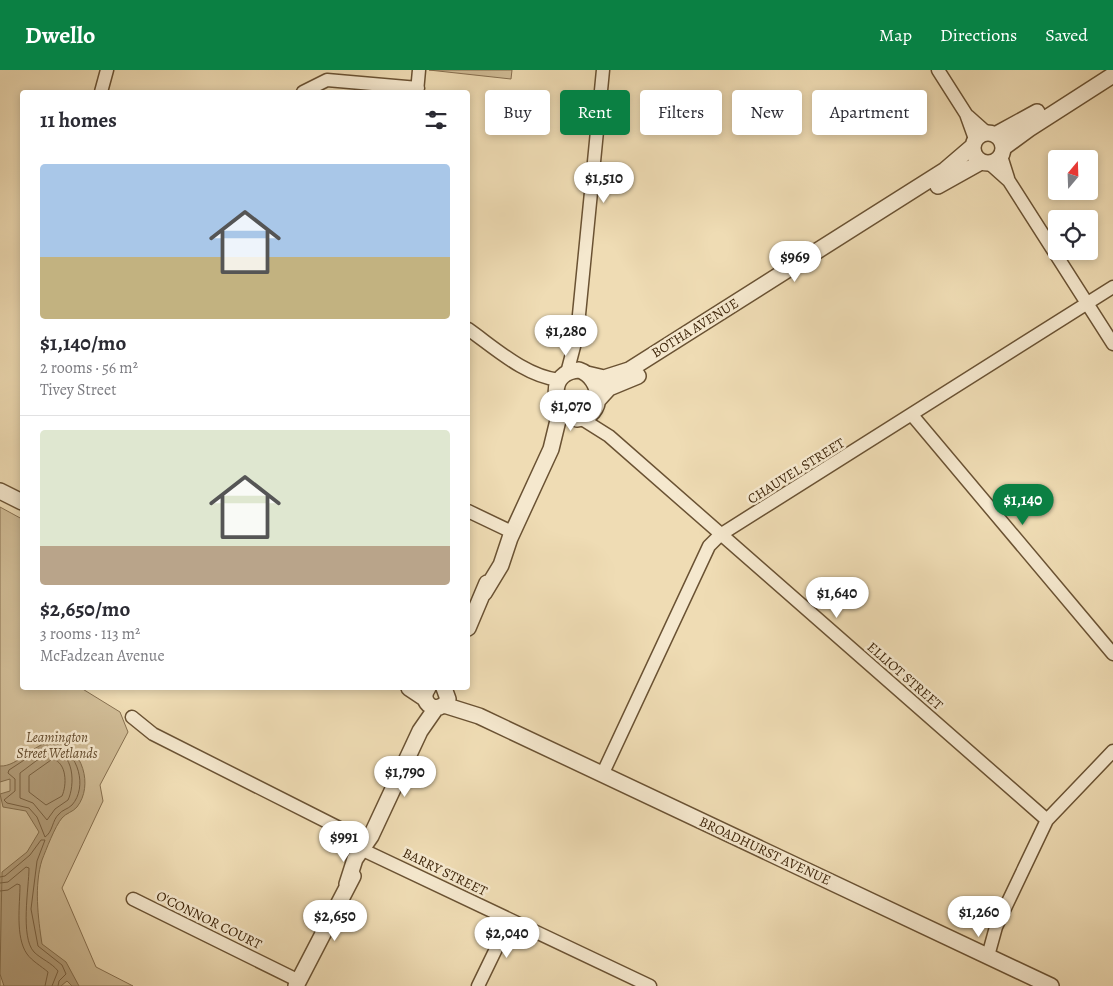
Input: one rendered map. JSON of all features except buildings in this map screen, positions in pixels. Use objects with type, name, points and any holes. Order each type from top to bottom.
[{"type":"street","points":[[102,90],[107,70]]},
{"type":"street","points":[[307,90],[327,80],[417,90],[419,70]]},
{"type":"street","points":[[516,363],[559,402],[567,415],[588,412],[597,388],[580,358],[577,335],[603,70]]},
{"type":"street","points":[[938,70],[982,138]]},
{"type":"street","name":"BOTHA AVENUE","points":[[874,221],[945,170],[982,138],[1027,118],[1104,70]]},
{"type":"street","name":"BOTHA AVENUE","points":[[551,449],[609,388],[631,381],[691,337],[874,221],[950,178],[994,157],[1029,128],[1113,75]]},
{"type":"street","points":[[982,138],[974,156],[994,157]]},
{"type":"street","points":[[982,138],[1001,140],[994,157]]},
{"type":"street","points":[[994,157],[1113,344]]},
{"type":"street","name":"CHAUVEL STREET","points":[[602,775],[709,546],[720,535],[1113,287]]},
{"type":"street","points":[[470,330],[516,363],[541,377],[563,376],[579,370],[587,373]]},
{"type":"street","points":[[470,624],[484,592],[500,565],[511,535],[551,449],[563,376],[577,335]]},
{"type":"street","name":"BOTHA AVENUE","points":[[587,373],[604,378],[617,375],[691,337]]},
{"type":"street","name":"ELLIOT STREET","points":[[588,412],[609,436],[720,535],[1047,820]]},
{"type":"street","points":[[912,415],[1113,654]]},
{"type":"street","points":[[0,491],[20,501]]},
{"type":"street","points":[[470,512],[511,535]]},
{"type":"street","name":"BROADHURST AVENUE","points":[[416,690],[438,696],[1051,986]]},
{"type":"street","points":[[297,983],[347,884],[361,863],[365,846],[438,696]]},
{"type":"street","name":"BARRY STREET","points":[[132,717],[153,734],[365,846],[510,920],[650,986]]},
{"type":"street","points":[[983,954],[1047,820],[1113,751]]},
{"type":"street","name":"O'CONNOR COURT","points":[[133,899],[297,983]]},
{"type":"street","points":[[478,986],[510,920]]},
{"type":"green space","points":[[429,70],[512,70],[511,79]]},
{"type":"green space","name":"Leamington Street Wetlands","points":[[0,507],[20,518],[20,690],[84,690],[120,712],[128,732],[100,785],[103,801],[62,888],[96,967],[133,986],[0,986]]},
{"type":"water","points":[[57,740],[73,751],[79,759],[85,779],[85,789],[77,807],[59,822],[42,860],[37,891],[38,913],[42,944],[66,962],[79,986],[72,986],[67,981],[61,986],[4,986],[0,974],[2,872],[27,852],[39,832],[26,811],[3,807],[0,794],[10,791],[10,779],[0,782],[0,766],[13,763],[41,745]]}]
